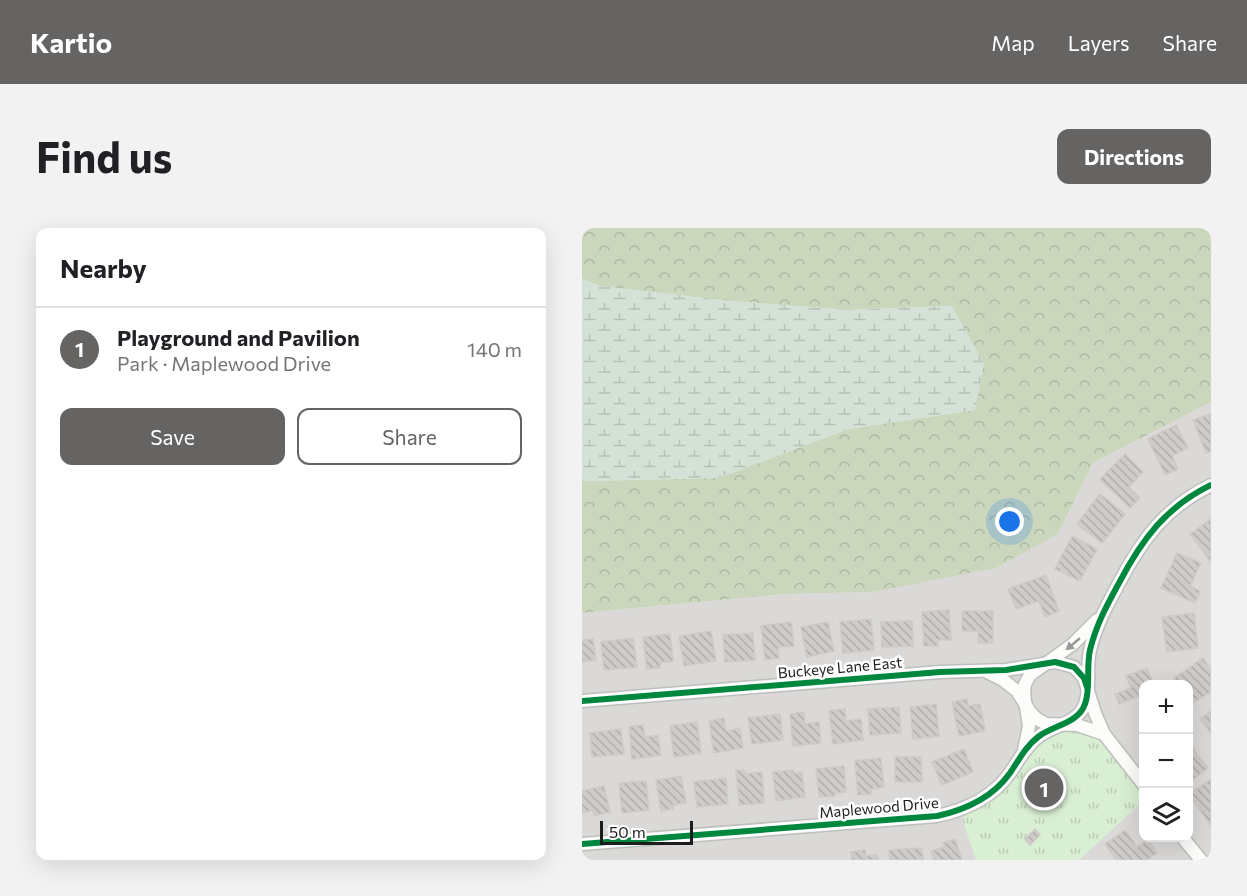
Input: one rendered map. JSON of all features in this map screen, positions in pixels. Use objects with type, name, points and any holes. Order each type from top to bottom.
[{"type":"street","name":"Maplewood Drive","points":[[582,844],[937,816],[967,807],[992,792],[1008,776],[1024,750],[1045,732],[1075,719],[1082,712],[1086,703],[1090,652],[1099,618],[1143,540],[1158,523],[1193,494],[1211,485]]},
{"type":"street","name":"Maplewood Drive","points":[[1024,750],[1029,726],[1024,694],[1025,684],[1030,675],[1073,644],[1099,618]]},
{"type":"street","name":"Buckeye Lane East","points":[[582,701],[940,672],[1024,669],[1055,662],[1074,667],[1084,678],[1087,688]]},
{"type":"street","points":[[986,671],[1013,687],[1037,719],[1046,724],[1077,725],[1104,734]]},
{"type":"street","points":[[1087,688],[1104,734],[1139,780]]},
{"type":"street","points":[[1188,842],[1201,860]]},
{"type":"shaded area","points":[[1211,402],[1211,860],[582,860],[582,613],[785,594],[873,592],[1058,534],[1093,463]]},
{"type":"green space","points":[[582,228],[1211,228],[1211,402],[1093,463],[1058,534],[996,568],[873,592],[785,594],[582,613],[582,481],[718,478],[848,429],[975,410],[952,306],[849,310],[730,301],[600,286],[582,279]]},
{"type":"green space","points":[[582,279],[600,286],[730,301],[849,310],[952,306],[984,364],[975,410],[848,429],[718,478],[582,481]]},
{"type":"green space","points":[[1065,730],[1074,730],[1101,742],[1139,791],[1139,805],[1079,860],[976,860],[962,818],[1004,790],[1035,747],[1052,735]]},
{"type":"building","points":[[1211,414],[1211,451],[1206,453],[1193,420]]},
{"type":"building","points":[[1176,425],[1188,448],[1172,456],[1178,469],[1165,475],[1148,439]]},
{"type":"building","points":[[1125,454],[1143,472],[1129,487],[1140,498],[1130,508],[1100,479]]},
{"type":"building","points":[[1100,494],[1125,514],[1102,543],[1077,524]]},
{"type":"building","points":[[1211,519],[1211,562],[1190,534]]},
{"type":"building","points":[[1072,536],[1097,549],[1080,581],[1055,569]]},
{"type":"building","points":[[1177,553],[1201,563],[1190,586],[1200,591],[1195,603],[1161,588]]},
{"type":"building","points":[[1046,575],[1059,611],[1045,617],[1039,601],[1016,609],[1008,589]]},
{"type":"building","points":[[949,610],[951,640],[938,640],[938,646],[924,646],[922,612]]},
{"type":"building","points":[[962,611],[993,611],[993,643],[978,643],[978,631],[962,631]]},
{"type":"building","points":[[1194,613],[1198,648],[1167,652],[1162,617]]},
{"type":"building","points":[[871,619],[874,650],[843,653],[840,622]]},
{"type":"building","points":[[912,621],[913,646],[882,647],[881,622]]},
{"type":"building","points":[[791,622],[794,646],[778,647],[779,658],[765,660],[761,626]]},
{"type":"building","points":[[828,622],[834,651],[807,657],[801,627]]},
{"type":"building","points":[[711,631],[716,661],[684,666],[679,636]]},
{"type":"building","points":[[753,633],[755,660],[725,662],[723,635]]},
{"type":"building","points":[[670,634],[673,661],[660,663],[660,668],[647,669],[643,637]]},
{"type":"building","points":[[633,638],[637,667],[604,670],[601,642]]},
{"type":"building","points":[[593,639],[596,660],[582,662],[582,640]]},
{"type":"building","points":[[1203,658],[1211,670],[1211,692],[1193,703],[1193,680],[1175,680],[1174,678]]},
{"type":"building","points":[[1147,668],[1152,680],[1139,680],[1139,696],[1119,704],[1115,694],[1131,688],[1126,676]]},
{"type":"building","points":[[967,699],[968,706],[980,704],[985,731],[959,736],[952,702]]},
{"type":"building","points":[[936,704],[939,736],[913,739],[910,707]]},
{"type":"building","points":[[899,707],[901,733],[870,735],[868,709]]},
{"type":"building","points":[[845,709],[846,721],[861,719],[863,740],[833,744],[829,711]]},
{"type":"building","points":[[1211,711],[1211,733],[1200,719]]},
{"type":"building","points":[[804,712],[805,724],[819,722],[821,743],[793,746],[790,714]]},
{"type":"building","points":[[780,714],[783,740],[752,744],[748,718]]},
{"type":"building","points":[[724,718],[726,731],[740,728],[743,748],[714,753],[709,721]]},
{"type":"building","points":[[697,722],[701,753],[674,757],[670,726]]},
{"type":"building","points":[[643,725],[645,737],[658,735],[661,755],[632,759],[629,727]]},
{"type":"building","points":[[621,729],[624,754],[592,757],[590,733]]},
{"type":"building","points":[[1193,748],[1208,768],[1193,779]]},
{"type":"building","points":[[964,749],[973,772],[942,785],[932,762]]},
{"type":"building","points":[[895,757],[921,757],[922,782],[895,782]]},
{"type":"building","points":[[881,758],[884,787],[871,789],[871,794],[858,795],[855,761]]},
{"type":"building","points":[[844,766],[846,792],[835,793],[835,796],[819,797],[816,769]]},
{"type":"building","points":[[736,770],[744,770],[745,774],[762,772],[764,803],[739,805]]},
{"type":"building","points":[[793,770],[794,773],[802,772],[805,797],[776,801],[773,772]]},
{"type":"building","points":[[681,776],[686,803],[673,805],[673,809],[661,811],[656,780]]},
{"type":"building","points":[[726,778],[728,804],[697,807],[694,782]]},
{"type":"building","points":[[1211,779],[1211,826],[1193,800],[1193,791]]},
{"type":"building","points":[[646,781],[649,810],[622,813],[619,783]]},
{"type":"building","points":[[604,786],[610,812],[594,816],[593,810],[582,813],[582,791]]},
{"type":"building","points":[[1035,829],[1040,835],[1030,845],[1025,839]]},
{"type":"building","points":[[1125,830],[1137,847],[1149,842],[1157,853],[1147,860],[1116,860],[1105,844]]},
{"type":"building","points":[[955,839],[962,860],[934,860],[931,851],[945,847],[943,843]]},
{"type":"building","points":[[922,848],[923,860],[890,860],[889,850]]},
{"type":"building","points":[[865,850],[866,856],[877,855],[878,860],[852,860],[851,852]]},
{"type":"cycle path","points":[[582,844],[937,816],[958,810],[987,796],[1010,773],[1033,741],[1071,720],[1082,711],[1087,698],[1092,641],[1102,615],[1128,567],[1146,538],[1168,514],[1181,503],[1211,485]]},
{"type":"cycle path","points":[[582,701],[940,672],[1006,670],[1055,662],[1074,667],[1084,678],[1087,687]]},
{"type":"place","name":"Playground and Pavilion","points":[[1044,788]]}]
